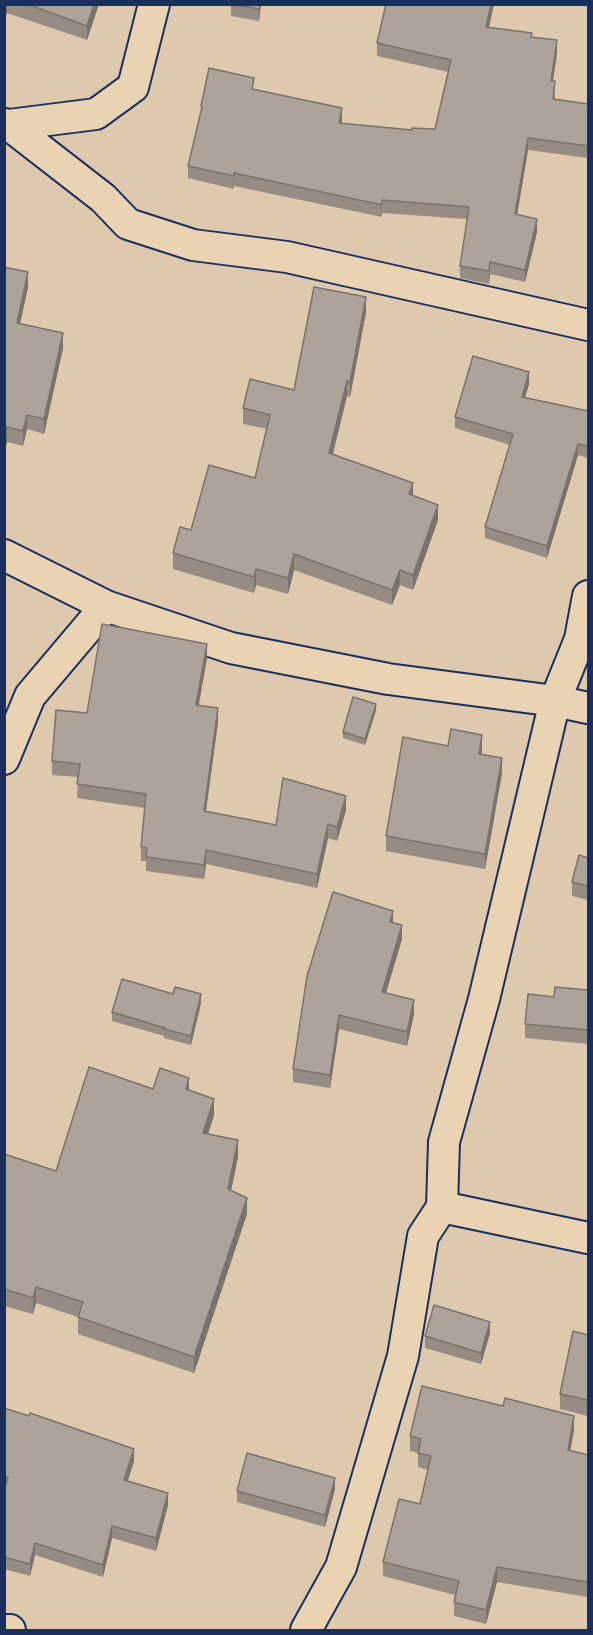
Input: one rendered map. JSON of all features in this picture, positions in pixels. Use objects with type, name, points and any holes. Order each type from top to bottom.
[{"type":"street","points":[[7,124],[96,114],[133,87],[154,4]]},
{"type":"street","points":[[7,124],[103,198],[128,224],[193,245],[287,257],[588,325]]},
{"type":"street","points":[[4,555],[106,606],[231,648],[388,679],[555,700],[588,708]]},
{"type":"street","points":[[306,1630],[341,1567],[403,1356],[423,1236],[442,1208],[444,1142],[484,999],[555,700],[584,636],[588,596]]},
{"type":"street","points":[[4,759],[30,696],[106,606]]},
{"type":"street","points":[[442,1208],[588,1238]]},
{"type":"street","points":[[4,1630],[10,1630]]},
{"type":"building","points":[[27,4],[94,4],[87,26]]},
{"type":"building","points":[[231,4],[260,4],[259,9]]},
{"type":"building","points":[[386,4],[491,4],[486,27],[532,33],[531,37],[557,40],[551,81],[555,81],[553,99],[588,104],[588,146],[528,138],[515,214],[537,219],[525,270],[490,262],[489,271],[460,266],[469,207],[382,200],[382,205],[234,173],[234,176],[188,166],[209,68],[254,78],[252,89],[342,108],[339,123],[412,130],[412,128],[435,129],[451,60],[377,43]]},
{"type":"building","points":[[4,267],[28,272],[17,323],[63,333],[44,419],[27,415],[23,431],[7,427],[4,440]]},
{"type":"building","points":[[314,287],[366,297],[350,382],[347,381],[329,453],[413,483],[409,494],[438,505],[413,575],[400,570],[392,590],[294,554],[288,578],[256,569],[254,577],[173,553],[180,527],[191,530],[209,465],[255,478],[270,415],[243,408],[250,379],[294,390]]},
{"type":"building","points":[[473,356],[529,372],[522,397],[588,411],[588,446],[578,444],[547,546],[485,527],[513,434],[455,417]]},
{"type":"building","points":[[102,624],[207,644],[196,705],[218,708],[204,811],[276,825],[283,778],[346,796],[337,827],[328,824],[317,874],[206,850],[204,865],[146,857],[147,848],[141,847],[146,794],[77,784],[80,764],[52,761],[56,710],[87,713]]},
{"type":"building","points":[[353,697],[376,704],[365,739],[343,732]]},
{"type":"building","points":[[451,729],[482,735],[479,754],[502,758],[485,854],[386,836],[403,737],[448,746]]},
{"type":"building","points":[[579,855],[588,858],[588,886],[572,882]]},
{"type":"building","points":[[333,892],[393,911],[390,922],[402,925],[382,992],[414,1000],[407,1032],[339,1015],[330,1075],[293,1069],[307,976]]},
{"type":"building","points":[[122,979],[173,994],[175,987],[201,994],[191,1036],[112,1012]]},
{"type":"building","points":[[555,987],[588,990],[588,1030],[525,1024],[528,994],[554,997]]},
{"type":"building","points":[[89,1067],[153,1089],[160,1068],[189,1078],[186,1089],[214,1099],[203,1133],[238,1140],[228,1189],[247,1198],[194,1357],[78,1317],[83,1302],[36,1287],[33,1298],[4,1289],[4,1154],[56,1171]]},
{"type":"building","points":[[434,1305],[490,1322],[481,1353],[425,1336]]},
{"type":"building","points":[[573,1331],[588,1335],[588,1400],[560,1394]]},
{"type":"building","points":[[422,1386],[503,1406],[505,1398],[574,1416],[568,1450],[588,1455],[588,1582],[497,1567],[486,1610],[454,1602],[459,1581],[383,1562],[399,1499],[420,1504],[431,1456],[418,1453],[421,1439],[410,1436]]},
{"type":"building","points":[[4,1408],[29,1416],[30,1413],[134,1449],[124,1480],[168,1493],[156,1538],[112,1526],[103,1565],[35,1543],[30,1564],[4,1557],[4,1491],[8,1477],[4,1476]]},
{"type":"building","points":[[247,1453],[335,1478],[325,1515],[237,1491]]}]
